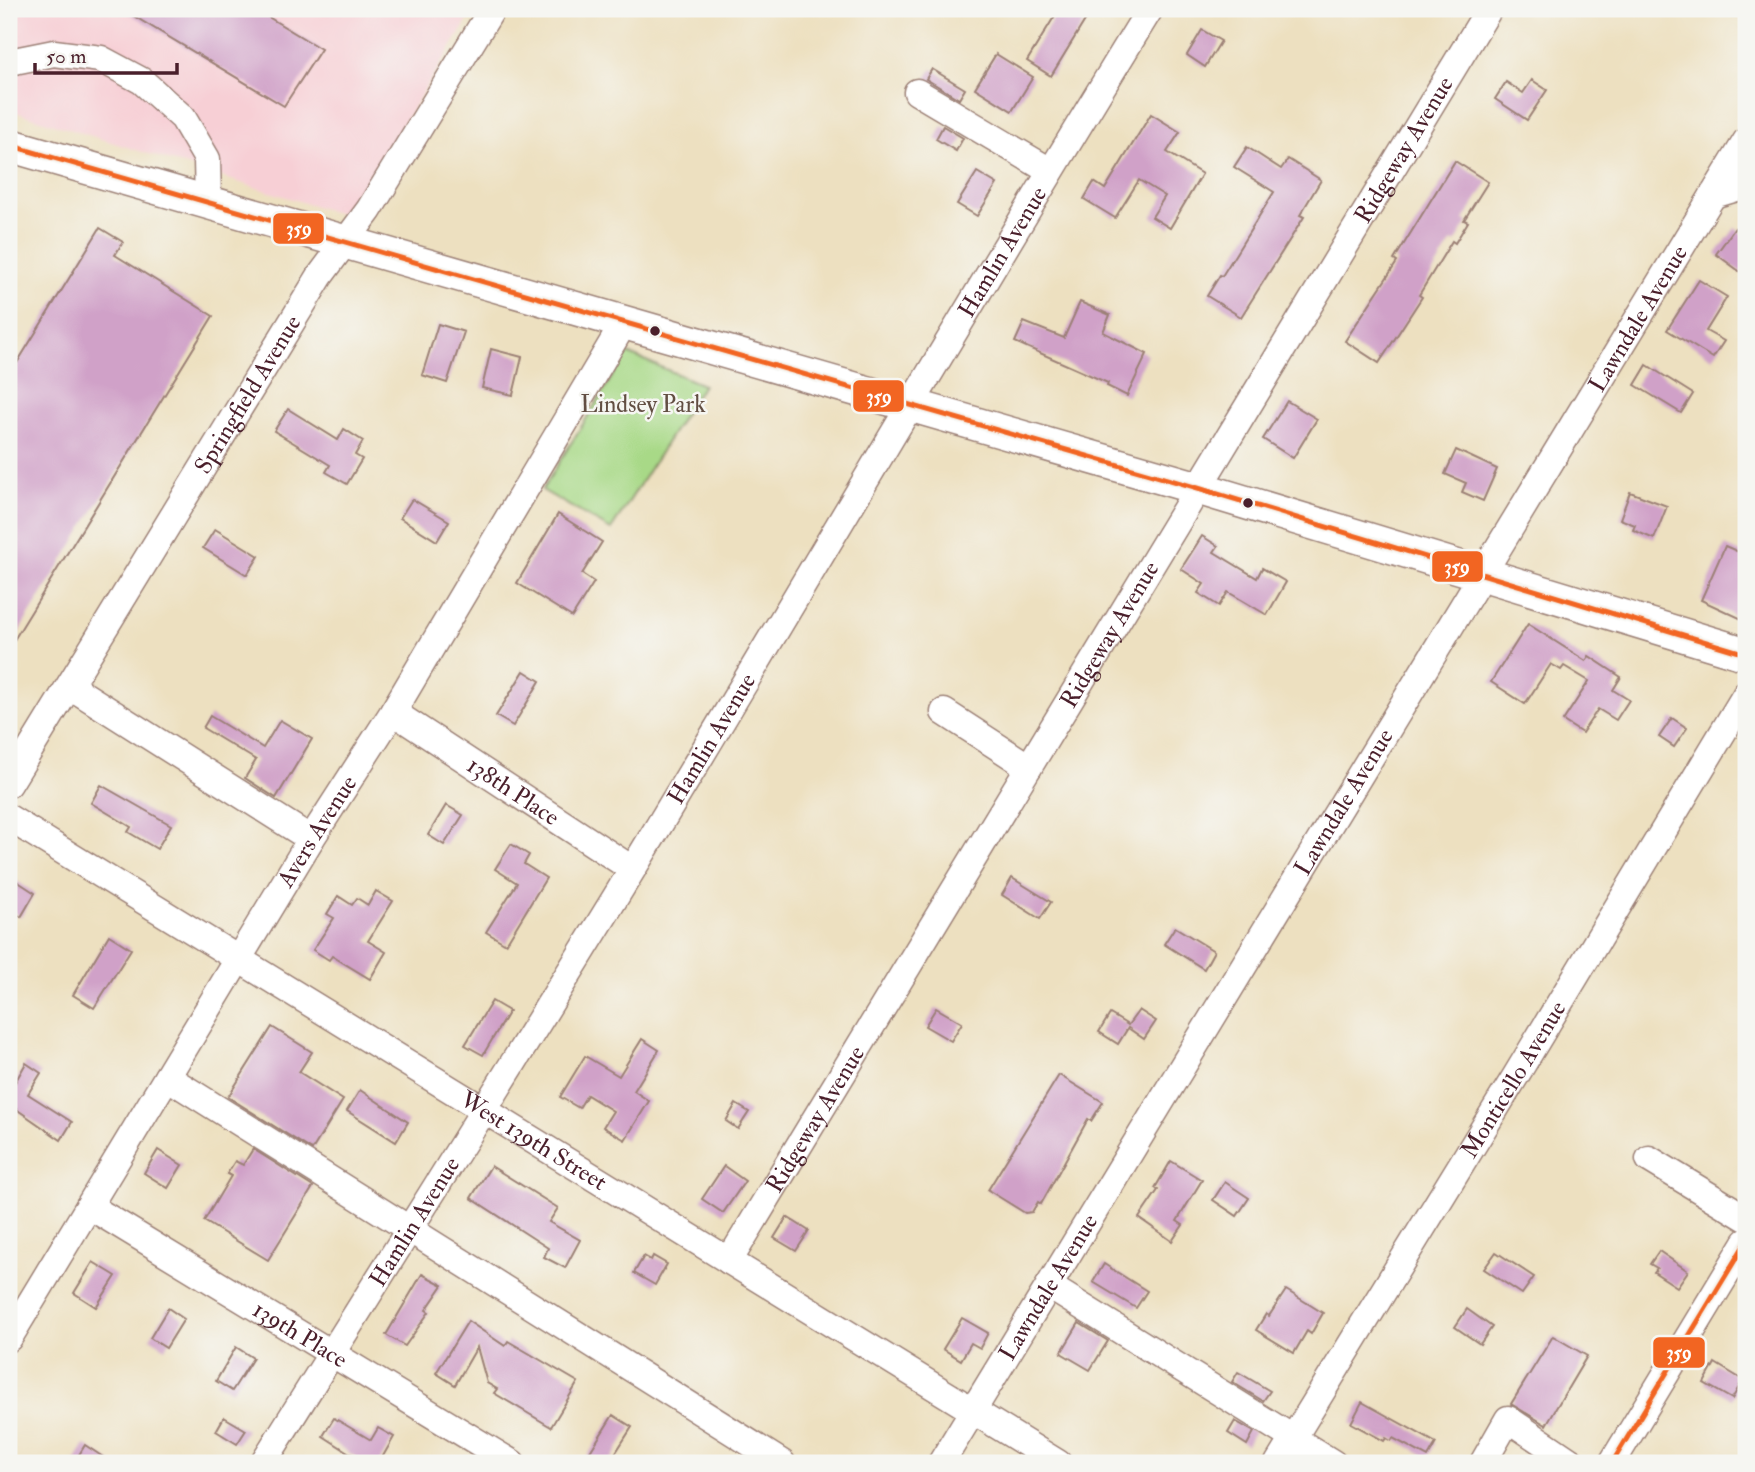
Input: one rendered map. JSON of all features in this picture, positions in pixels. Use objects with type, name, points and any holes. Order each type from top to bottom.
[{"type":"main road","points":[[9,145],[1198,488],[1746,654]]},
{"type":"street","name":"Springfield Avenue","points":[[9,784],[320,276],[369,210],[492,9]]},
{"type":"street","name":"Hamlin Avenue","points":[[263,1463],[485,1110],[1150,9]]},
{"type":"street","name":"Ridgeway Avenue","points":[[729,1261],[1489,9]]},
{"type":"street","points":[[9,62],[54,53],[101,59],[142,81],[183,118],[207,159],[208,203]]},
{"type":"street","points":[[917,92],[1050,171]]},
{"type":"street","name":"Lawndale Avenue","points":[[941,1463],[1746,141]]},
{"type":"street","points":[[1713,195],[1743,186],[1746,188]]},
{"type":"street","name":"Avers Avenue","points":[[9,1338],[311,839],[393,712],[624,323]]},
{"type":"street","points":[[70,686],[311,839]]},
{"type":"street","name":"Monticello Avenue","points":[[1278,1463],[1516,1077],[1746,694]]},
{"type":"street","name":"138th Place","points":[[393,712],[632,869]]},
{"type":"street","points":[[944,712],[1030,767]]},
{"type":"street","name":"West 139th Street","points":[[9,818],[1058,1463]]},
{"type":"street","points":[[167,1076],[782,1463]]},
{"type":"street","points":[[1649,1158],[1746,1218]]},
{"type":"street","name":"139th Place","points":[[89,1206],[512,1463]]},
{"type":"street","points":[[1612,1463],[1746,1242]]},
{"type":"street","points":[[1049,1286],[1333,1463]]},
{"type":"street","points":[[1489,1463],[1484,1461],[1508,1419],[1573,1463]]},
{"type":"shaded area","points":[[9,9],[475,9],[346,216],[9,110]]},
{"type":"green space","name":"Lindsey Park","points":[[627,353],[703,385],[611,530],[542,490]]},
{"type":"building","points":[[122,9],[255,9],[321,49],[284,106]]},
{"type":"building","points":[[1059,9],[1092,9],[1051,76],[1027,61]]},
{"type":"building","points":[[1202,30],[1221,41],[1205,67],[1187,55]]},
{"type":"building","points":[[996,54],[1033,77],[1012,111],[975,88]]},
{"type":"building","points":[[932,69],[965,89],[959,99],[926,79]]},
{"type":"building","points":[[1532,80],[1547,90],[1527,120],[1495,99],[1506,82],[1523,93]]},
{"type":"building","points":[[1151,114],[1180,132],[1167,152],[1202,174],[1170,228],[1152,217],[1165,196],[1139,180],[1115,218],[1084,199],[1094,182],[1105,189]]},
{"type":"building","points":[[943,126],[963,138],[956,151],[936,139]]},
{"type":"building","points":[[1247,147],[1281,169],[1288,159],[1321,180],[1300,215],[1304,217],[1241,317],[1207,296],[1274,192],[1234,167]]},
{"type":"building","points":[[1455,161],[1488,182],[1464,220],[1468,222],[1455,243],[1452,241],[1419,295],[1422,297],[1379,363],[1345,341],[1397,262],[1394,260]]},
{"type":"building","points":[[977,172],[997,184],[977,216],[957,204]]},
{"type":"building","points":[[100,228],[123,242],[115,255],[213,316],[9,648],[9,376]]},
{"type":"building","points":[[1735,228],[1746,236],[1746,276],[1716,254]]},
{"type":"building","points":[[1699,280],[1727,297],[1706,331],[1724,341],[1713,358],[1667,330]]},
{"type":"building","points":[[1080,302],[1110,315],[1103,332],[1147,354],[1127,396],[1107,386],[1108,383],[1015,342],[1024,322],[1064,338]]},
{"type":"building","points":[[438,324],[464,332],[447,383],[422,375]]},
{"type":"building","points":[[491,349],[522,357],[513,395],[482,388]]},
{"type":"building","points":[[1647,365],[1693,394],[1681,413],[1635,385]]},
{"type":"building","points":[[1287,401],[1317,419],[1293,458],[1263,439]]},
{"type":"building","points":[[288,409],[338,440],[344,429],[363,441],[355,455],[362,459],[347,484],[326,472],[330,465],[274,431]]},
{"type":"building","points":[[1456,450],[1497,469],[1483,501],[1462,492],[1466,483],[1445,474]]},
{"type":"building","points":[[1630,492],[1667,506],[1654,539],[1633,530],[1635,525],[1620,519]]},
{"type":"building","points":[[412,499],[449,521],[437,541],[400,518]]},
{"type":"building","points":[[558,514],[602,542],[582,574],[594,582],[572,617],[517,583]]},
{"type":"building","points":[[215,529],[259,556],[247,575],[203,548]]},
{"type":"building","points":[[1202,536],[1218,546],[1214,552],[1257,578],[1262,568],[1286,582],[1267,615],[1228,592],[1219,606],[1198,593],[1204,584],[1181,569]]},
{"type":"building","points":[[1725,546],[1746,555],[1746,621],[1701,600]]},
{"type":"building","points":[[1528,624],[1586,661],[1589,656],[1621,677],[1613,690],[1629,700],[1616,720],[1598,709],[1582,733],[1563,721],[1589,681],[1564,666],[1561,670],[1551,664],[1525,704],[1491,682]]},
{"type":"building","points":[[524,671],[540,681],[513,726],[496,716]]},
{"type":"building","points":[[210,716],[263,748],[280,720],[312,739],[276,798],[245,778],[256,760],[203,728]]},
{"type":"building","points":[[1672,718],[1687,728],[1674,747],[1659,737]]},
{"type":"building","points":[[101,785],[171,825],[157,849],[128,832],[131,827],[91,803]]},
{"type":"building","points":[[446,805],[463,815],[444,845],[428,835]]},
{"type":"building","points":[[511,844],[529,855],[524,864],[546,878],[506,944],[486,932],[517,883],[495,869]]},
{"type":"building","points":[[9,876],[35,893],[21,917],[9,909]]},
{"type":"building","points":[[1012,878],[1051,902],[1040,919],[1002,895]]},
{"type":"building","points":[[376,891],[393,901],[368,941],[386,952],[370,979],[332,956],[329,960],[313,950],[334,918],[327,914],[338,896],[352,905],[357,898],[368,905]]},
{"type":"building","points":[[1175,927],[1214,951],[1204,969],[1164,944]]},
{"type":"building","points":[[109,935],[131,949],[94,1008],[73,995]]},
{"type":"building","points":[[492,1001],[509,1011],[483,1055],[465,1045]]},
{"type":"building","points":[[936,1008],[962,1023],[951,1041],[925,1026]]},
{"type":"building","points":[[1139,1010],[1156,1021],[1144,1039],[1128,1028],[1118,1044],[1099,1032],[1110,1014],[1128,1025]]},
{"type":"building","points":[[272,1027],[312,1052],[299,1072],[343,1100],[312,1150],[228,1097]]},
{"type":"building","points":[[642,1039],[659,1050],[634,1091],[649,1101],[625,1140],[603,1127],[613,1111],[587,1095],[579,1108],[560,1097],[585,1056],[619,1076]]},
{"type":"building","points":[[26,1063],[41,1073],[28,1094],[72,1122],[61,1140],[9,1104],[9,1093]]},
{"type":"building","points":[[1059,1075],[1103,1102],[1091,1121],[1088,1119],[1041,1204],[1038,1202],[1032,1212],[1025,1213],[988,1190]]},
{"type":"building","points":[[360,1090],[408,1122],[396,1142],[347,1111]]},
{"type":"building","points":[[736,1104],[749,1112],[738,1129],[726,1121]]},
{"type":"building","points":[[253,1149],[313,1187],[268,1260],[204,1221],[231,1176],[227,1174],[235,1161],[243,1165]]},
{"type":"building","points":[[158,1150],[182,1165],[168,1188],[144,1173]]},
{"type":"building","points":[[1171,1161],[1202,1180],[1177,1221],[1183,1225],[1172,1241],[1139,1218],[1158,1190],[1155,1188]]},
{"type":"building","points":[[491,1166],[558,1208],[549,1222],[580,1240],[565,1268],[544,1257],[548,1248],[471,1198]]},
{"type":"building","points":[[724,1166],[745,1181],[723,1213],[702,1199]]},
{"type":"building","points":[[1225,1182],[1249,1198],[1237,1216],[1213,1200]]},
{"type":"building","points":[[787,1217],[809,1231],[796,1251],[774,1238]]},
{"type":"building","points":[[1659,1251],[1688,1271],[1677,1287],[1654,1272],[1657,1268],[1650,1264]]},
{"type":"building","points":[[1496,1252],[1534,1277],[1522,1294],[1484,1269]]},
{"type":"building","points":[[644,1256],[651,1260],[653,1256],[667,1264],[655,1285],[634,1273]]},
{"type":"building","points":[[93,1262],[116,1276],[96,1307],[74,1293]]},
{"type":"building","points":[[1104,1264],[1147,1291],[1136,1308],[1093,1282]]},
{"type":"building","points":[[422,1274],[443,1285],[426,1310],[429,1312],[405,1346],[386,1335]]},
{"type":"building","points":[[1286,1290],[1323,1313],[1311,1334],[1307,1331],[1294,1353],[1256,1330]]},
{"type":"building","points":[[168,1308],[184,1319],[166,1348],[150,1338]]},
{"type":"building","points":[[1467,1309],[1492,1327],[1480,1344],[1455,1327]]},
{"type":"building","points":[[962,1318],[988,1333],[980,1348],[971,1343],[961,1360],[943,1349]]},
{"type":"building","points":[[468,1321],[505,1346],[508,1341],[578,1382],[551,1427],[494,1393],[497,1389],[487,1383],[477,1347],[455,1385],[436,1373]]},
{"type":"building","points":[[1079,1323],[1108,1341],[1090,1370],[1061,1353]]},
{"type":"building","points":[[1553,1336],[1587,1356],[1546,1425],[1511,1404]]},
{"type":"building","points":[[236,1347],[253,1358],[232,1391],[216,1381]]},
{"type":"building","points":[[1715,1363],[1743,1380],[1732,1399],[1704,1383]]},
{"type":"building","points":[[1238,1372],[1270,1391],[1263,1401],[1232,1382]]},
{"type":"building","points":[[1362,1402],[1436,1443],[1428,1457],[1393,1438],[1391,1441],[1386,1438],[1384,1441],[1351,1423]]},
{"type":"building","points":[[613,1415],[632,1427],[609,1463],[583,1463]]},
{"type":"building","points":[[224,1417],[246,1430],[237,1444],[216,1431]]},
{"type":"building","points":[[334,1418],[371,1440],[378,1428],[394,1437],[379,1463],[365,1463],[323,1436]]},
{"type":"building","points":[[1235,1421],[1254,1432],[1247,1445],[1228,1433]]},
{"type":"building","points":[[85,1445],[112,1463],[74,1463]]},
{"type":"transit line","name":"359","points":[[9,145],[1198,488],[1746,654]]},
{"type":"transit line","name":"359","points":[[1612,1463],[1746,1242]]}]
